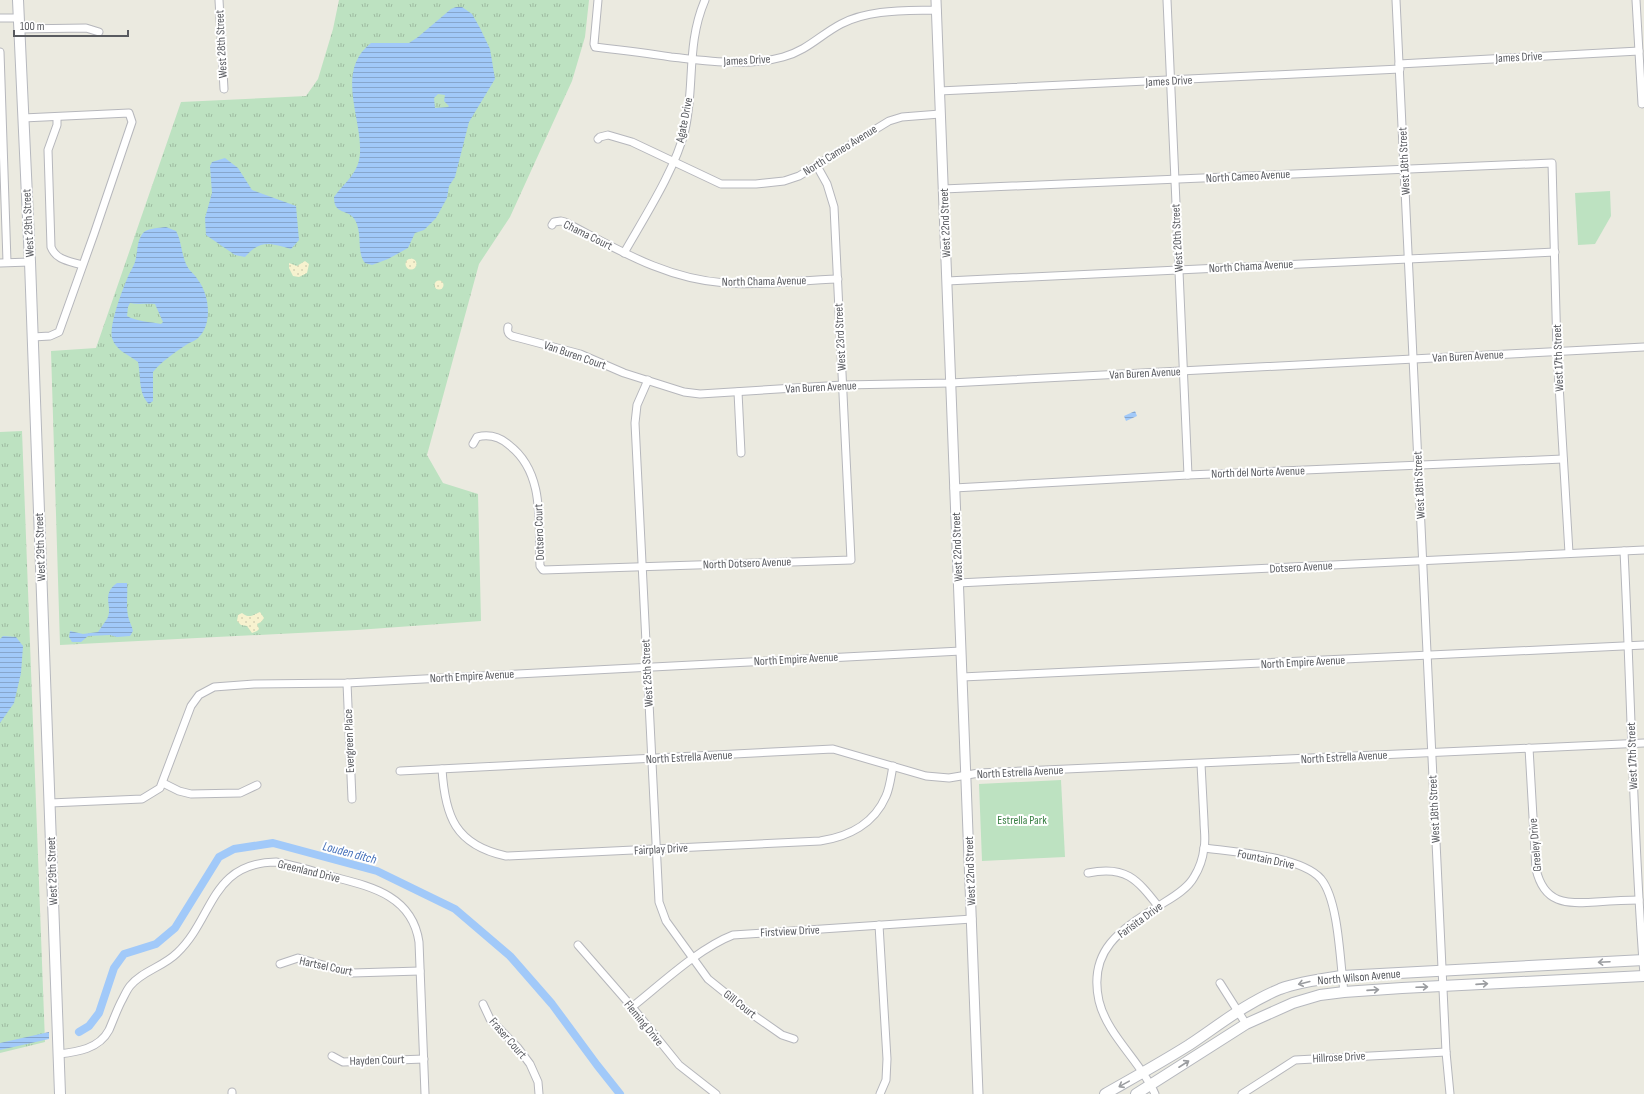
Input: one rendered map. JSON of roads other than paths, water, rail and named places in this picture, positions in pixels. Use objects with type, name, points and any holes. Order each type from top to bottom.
[{"type":"main road","name":"West 29th Street","points":[[18,0],[33,337],[60,1094]]},
{"type":"main road","name":"North Wilson Avenue","points":[[1105,1094],[1142,1074],[1238,1010],[1281,989],[1317,980],[1342,976],[1643,960]]},
{"type":"main road","name":"North Wilson Avenue","points":[[1136,1094],[1153,1090],[1246,1024],[1293,1003],[1320,995],[1344,992],[1644,975]]},
{"type":"street","name":"West 28th Street","points":[[219,0],[224,89]]},
{"type":"street","name":"James Drive","points":[[598,0],[595,47],[692,59],[746,62],[772,60],[807,48],[840,24],[860,16],[892,12],[937,10]]},
{"type":"street","name":"Agate Drive","points":[[624,253],[658,194],[680,146],[688,113],[696,29],[705,0]]},
{"type":"street","name":"West 22nd Street","points":[[936,0],[978,1094]]},
{"type":"street","name":"West 20th Street","points":[[1167,0],[1188,475]]},
{"type":"street","name":"West 18th Street","points":[[1396,0],[1443,986]]},
{"type":"street","points":[[1636,0],[1642,104]]},
{"type":"street","points":[[0,18],[19,18]]},
{"type":"street","points":[[19,29],[86,28],[99,32]]},
{"type":"street","name":"James Drive","points":[[939,91],[1170,81],[1639,51]]},
{"type":"street","name":"West 29th Street","points":[[0,52],[4,262]]},
{"type":"street","points":[[23,118],[128,113],[132,122],[94,234],[58,332],[50,336],[33,337]]},
{"type":"street","name":"North Cameo Avenue","points":[[598,139],[603,135],[615,136],[649,149],[712,181],[728,185],[784,181],[799,176],[817,166],[889,121],[907,116],[940,114]]},
{"type":"street","points":[[57,117],[57,125],[48,150],[51,247],[54,254],[58,258],[82,266]]},
{"type":"street","name":"North Cameo Avenue","points":[[944,189],[1552,163]]},
{"type":"street","name":"West 17th Street","points":[[1552,163],[1557,352],[1569,553]]},
{"type":"street","name":"West 23rd Street","points":[[817,166],[827,184],[834,207],[851,560]]},
{"type":"street","name":"Chama Court","points":[[552,225],[554,222],[565,222],[624,253]]},
{"type":"street","name":"North Chama Avenue","points":[[946,281],[1555,252]]},
{"type":"street","name":"North Chama Avenue","points":[[624,253],[660,269],[692,278],[717,282],[748,284],[838,279]]},
{"type":"street","points":[[4,262],[30,262]]},
{"type":"street","name":"Van Buren Court","points":[[508,327],[507,331],[512,336],[580,354],[624,373],[648,380]]},
{"type":"street","name":"Van Buren Avenue","points":[[648,380],[691,394],[843,385],[950,382],[1413,360],[1644,347]]},
{"type":"street","name":"West 25th Street","points":[[648,380],[640,396],[635,413],[658,892],[661,909],[666,921],[694,958]]},
{"type":"street","points":[[738,392],[741,453]]},
{"type":"street","name":"Dotsero Court","points":[[473,444],[478,437],[481,436],[493,436],[499,439],[512,447],[532,475],[537,496],[541,569],[642,567]]},
{"type":"street","name":"North del Norte Avenue","points":[[954,488],[1188,475],[1563,459]]},
{"type":"street","name":"Dotsero Avenue","points":[[958,583],[1644,550]]},
{"type":"street","name":"West 17th Street","points":[[1624,551],[1629,646],[1631,743],[1644,975]]},
{"type":"street","name":"North Dotsero Avenue","points":[[642,567],[851,560]]},
{"type":"street","name":"North Empire Avenue","points":[[962,677],[1644,645]]},
{"type":"street","name":"North Empire Avenue","points":[[163,783],[187,714],[195,701],[205,691],[221,686],[254,684],[347,683],[961,651]]},
{"type":"street","name":"Evergreen Place","points":[[347,683],[352,799]]},
{"type":"street","name":"North Estrella Avenue","points":[[400,771],[833,749],[926,776],[940,778],[966,776],[977,773],[1201,764],[1644,742]]},
{"type":"street","name":"Greeley Drive","points":[[1528,748],[1536,869],[1538,878],[1545,890],[1554,898],[1573,903],[1639,900]]},
{"type":"street","name":"Farisita Drive","points":[[1153,1090],[1103,1013],[1098,992],[1097,970],[1100,958],[1117,935],[1131,923],[1177,894],[1194,878],[1204,848],[1201,764]]},
{"type":"street","name":"Fairplay Drive","points":[[442,769],[445,800],[451,818],[457,827],[469,840],[483,849],[506,856],[517,856],[656,850],[833,839],[849,834],[869,821],[878,811],[888,790],[893,766]]},
{"type":"street","points":[[50,803],[142,799],[160,788],[163,783],[179,791],[191,794],[240,793],[257,785]]},
{"type":"street","name":"Fountain Drive","points":[[1204,848],[1263,856],[1286,861],[1306,868],[1321,879],[1329,894],[1335,916],[1344,992]]},
{"type":"street","name":"Greenland Drive","points":[[59,1054],[78,1052],[88,1048],[102,1039],[109,1030],[116,1011],[129,988],[146,972],[172,958],[187,943],[221,885],[243,869],[266,862],[276,862],[289,864],[384,892],[405,909],[415,927],[419,942],[425,1094]]},
{"type":"street","points":[[1088,873],[1108,869],[1126,875],[1142,887],[1158,906]]},
{"type":"street","name":"Firstview Drive","points":[[632,1007],[694,958],[721,940],[733,935],[972,920]]},
{"type":"street","points":[[879,925],[887,1058],[886,1080],[880,1094]]},
{"type":"street","name":"Fleming Drive","points":[[578,945],[632,1007],[678,1064],[716,1094]]},
{"type":"street","name":"Hartsel Court","points":[[280,964],[298,958],[352,973],[420,971]]},
{"type":"street","name":"Gill Court","points":[[694,958],[701,970],[713,983],[782,1035],[794,1039]]},
{"type":"street","points":[[1220,983],[1246,1024]]},
{"type":"street","points":[[1443,986],[1446,1052],[1450,1094]]},
{"type":"street","name":"Fraser Court","points":[[483,1004],[490,1019],[518,1048],[530,1064],[538,1082],[539,1094]]},
{"type":"street","name":"Hillrose Drive","points":[[1242,1094],[1295,1060],[1446,1052]]},
{"type":"street","name":"Hayden Court","points":[[332,1056],[344,1062],[424,1059]]},
{"type":"water","points":[[462,7],[472,14],[490,49],[495,79],[469,122],[455,177],[449,186],[447,198],[436,218],[424,230],[415,233],[408,248],[388,259],[372,265],[365,263],[362,259],[359,231],[355,220],[352,216],[336,207],[334,197],[351,177],[359,160],[360,139],[352,81],[354,67],[360,54],[371,43],[409,43],[451,9]],"holes":[[[438,94],[445,95],[444,101],[449,106],[435,108],[434,98]]]},
{"type":"water","points":[[225,158],[238,168],[252,190],[296,206],[299,240],[291,249],[266,244],[256,247],[245,257],[235,255],[206,235],[205,218],[212,193],[210,166],[212,162]]},
{"type":"water","points":[[166,227],[176,231],[187,266],[202,286],[207,300],[208,317],[203,331],[198,338],[168,357],[153,372],[153,401],[149,404],[145,400],[141,390],[138,362],[116,346],[112,338],[112,325],[122,291],[136,259],[138,244],[141,236],[148,230]],"holes":[[[130,303],[155,304],[163,322],[161,324],[134,319],[127,316],[128,307]]]},
{"type":"water","points":[[1135,411],[1137,416],[1126,421],[1124,416]]},
{"type":"water","points":[[117,583],[127,583],[127,612],[133,631],[130,636],[88,636],[81,642],[72,642],[69,637],[70,631],[83,634],[98,632],[109,614],[109,592]]},
{"type":"water","points":[[3,636],[16,637],[23,646],[21,673],[14,703],[0,723],[0,639]]},
{"type":"water","points":[[49,1032],[49,1039],[0,1050],[0,1043]]},
{"type":"waterway","name":"Louden ditch","points":[[79,1032],[89,1026],[99,1013],[114,968],[124,954],[156,944],[175,928],[219,857],[234,849],[273,843],[377,871],[455,909],[510,956],[552,1004],[620,1094]]},
{"type":"park label","name":"Estrella Park","points":[[1022,820]]}]
